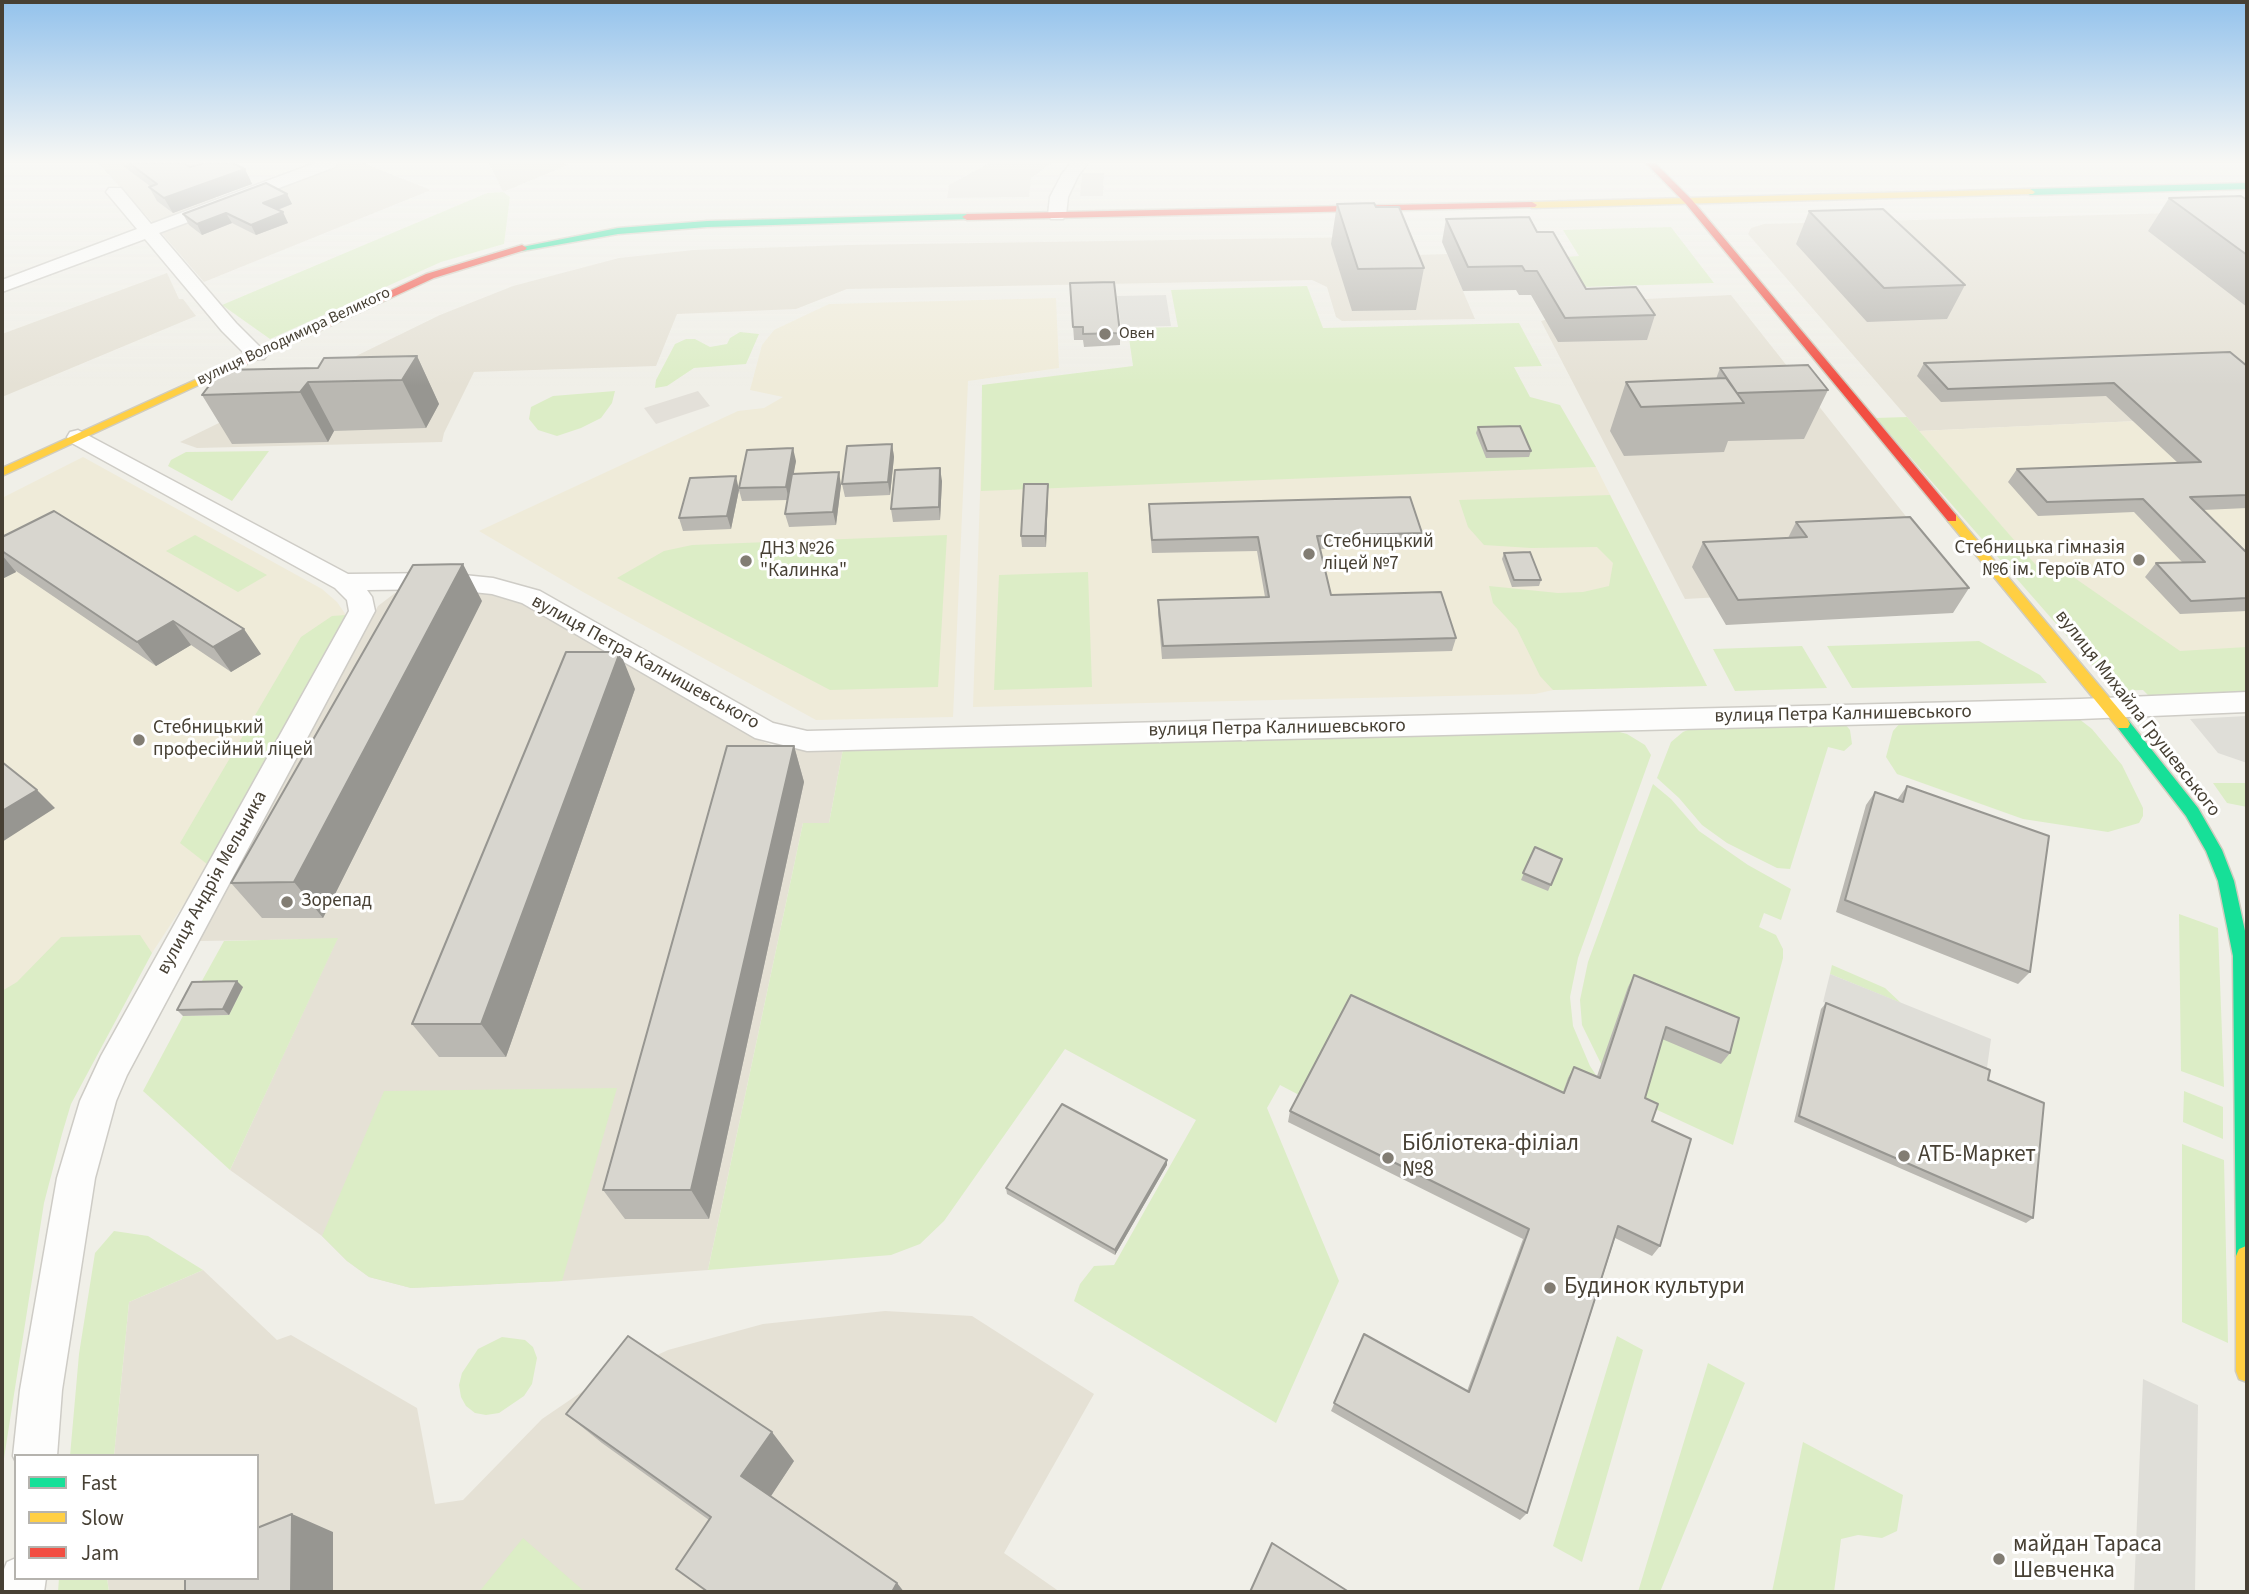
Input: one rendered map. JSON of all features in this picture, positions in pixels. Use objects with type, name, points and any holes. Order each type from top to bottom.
[{"type":"street","points":[[2,286],[126,237]]},
{"type":"street","points":[[154,237],[229,327],[257,355]]},
{"type":"street","name":"вулиця Володимира Великого","points":[[2,472],[402,288],[478,258],[574,237]]},
{"type":"street","name":"вулиця Михайла Грушевського","points":[[1718,237],[2110,708],[2192,812],[2214,850],[2226,881],[2242,956],[2247,1371]]},
{"type":"street","name":"вулиця Андрія Мельника","points":[[35,1454],[41,1390],[76,1178],[99,1101],[113,1067],[362,611],[359,597],[344,582],[78,437]]},
{"type":"street","name":"вулиця Петра Калнишевського","points":[[344,582],[444,581],[493,586],[531,597],[765,731],[807,741],[2110,708],[2247,702]]},
{"type":"shaded area","points":[[165,237],[314,237],[204,282]]},
{"type":"shaded area","points":[[1367,237],[1416,255],[1447,254],[1475,319],[1342,321],[1336,317],[1327,287],[1312,280],[847,289],[796,309],[677,314],[656,366],[474,372],[442,442],[197,448],[180,442],[440,315],[513,286],[619,258],[693,250]]},
{"type":"shaded area","points":[[1751,237],[2247,237],[2247,416],[1919,431]]},
{"type":"shaded area","points":[[167,273],[179,299],[183,299],[196,316],[2,397],[2,334]]},
{"type":"shaded area","points":[[1166,295],[1171,326],[1121,327],[1117,296]]},
{"type":"shaded area","points":[[1731,295],[1908,519],[1814,592],[1685,599],[1541,321],[1623,300]]},
{"type":"shaded area","name":"ДНЗ №26 \"Калинка\"","points":[[1056,298],[1059,368],[968,381],[953,717],[816,720],[583,592],[479,531],[738,411],[764,408],[783,397],[750,390],[762,345],[774,330],[829,304]]},
{"type":"shaded area","points":[[698,391],[710,406],[656,424],[644,408]]},
{"type":"shaded area","name":"Стебницька гімназія №6 ім. Героїв АТО","points":[[2247,416],[2247,691],[2149,696],[1919,431]]},
{"type":"shaded area","name":"Стебницький професійний ліцей","points":[[83,457],[322,589],[337,602],[346,615],[195,887],[152,953],[2,1051],[2,498]]},
{"type":"shaded area","name":"Стебницький ліцей №7","points":[[981,464],[1456,471],[1596,467],[1707,686],[1553,690],[1535,694],[973,707]]},
{"type":"shaded area","points":[[435,587],[484,593],[522,604],[756,739],[774,746],[799,749],[843,749],[829,823],[803,823],[708,1270],[562,1281],[411,1288],[369,1277],[347,1261],[322,1236],[230,1170],[337,939],[198,941],[378,606],[395,593],[413,588]]},
{"type":"shaded area","points":[[2247,716],[2247,763],[2218,753],[2190,719]]},
{"type":"shaded area","points":[[1830,974],[1991,1039],[1987,1068],[1823,1002]]},
{"type":"shaded area","points":[[203,1270],[277,1340],[291,1335],[417,1408],[435,1504],[463,1500],[542,1419],[589,1387],[668,1350],[763,1324],[885,1311],[972,1316],[1094,1394],[1004,1553],[1060,1592],[109,1592],[107,1580],[259,1580],[259,1454],[114,1454],[129,1302]]},
{"type":"shaded area","points":[[2143,1379],[2198,1405],[2195,1592],[2134,1592]]},
{"type":"green space","points":[[382,237],[505,237],[504,244],[441,262],[270,339],[222,305]]},
{"type":"green space","points":[[1568,237],[1679,237],[1714,283],[1582,287],[1564,257],[1579,256]]},
{"type":"green space","points":[[1307,286],[1323,328],[1519,323],[1542,366],[1514,367],[1530,397],[1560,405],[1596,467],[981,491],[982,385],[1133,366],[1129,338],[1139,337],[1138,328],[1178,327],[1171,290]]},
{"type":"green space","points":[[740,332],[759,334],[746,364],[694,368],[667,386],[655,388],[656,380],[675,344],[686,339],[695,339],[710,347],[727,344],[730,338]]},
{"type":"green space","points":[[615,391],[612,403],[601,418],[557,436],[538,430],[529,419],[531,407],[553,396]]},
{"type":"green space","points":[[1907,417],[2042,572],[2066,572],[2180,651],[2247,647],[2247,691],[2149,696],[2143,690],[2115,691],[1876,418]]},
{"type":"green space","points":[[269,451],[232,501],[168,466],[171,460],[186,452]]},
{"type":"green space","points":[[1610,495],[1707,686],[1553,690],[1540,676],[1517,629],[1493,603],[1489,586],[1558,593],[1583,592],[1609,586],[1613,563],[1597,547],[1531,548],[1484,545],[1468,527],[1459,500]]},
{"type":"green space","points":[[195,535],[267,575],[238,592],[166,551]]},
{"type":"green space","points":[[947,535],[938,687],[830,690],[617,578],[664,551],[692,545]]},
{"type":"green space","points":[[1088,572],[1092,687],[994,690],[999,575]]},
{"type":"green space","points":[[346,615],[207,864],[180,843],[301,637],[332,616]]},
{"type":"green space","points":[[1979,641],[2040,675],[2047,683],[1852,688],[1827,646]]},
{"type":"green space","points":[[1802,646],[1827,688],[1735,691],[1713,649]]},
{"type":"green space","points":[[2074,715],[2092,729],[2122,765],[2143,808],[2139,823],[2108,832],[2023,819],[1897,774],[1886,757],[1893,731],[1901,722]]},
{"type":"green space","points":[[1845,724],[1850,730],[1852,744],[1844,751],[1828,747],[1790,869],[1777,868],[1727,843],[1702,825],[1657,778],[1671,742],[1683,732],[1699,725]]},
{"type":"green space","points":[[1608,729],[1627,734],[1645,745],[1651,755],[1578,958],[1570,997],[1573,1026],[1590,1066],[1600,1081],[1558,1104],[1301,1096],[1280,1085],[1267,1108],[1339,1281],[1276,1423],[1074,1301],[1080,1284],[1094,1266],[1114,1265],[1196,1120],[1065,1049],[944,1221],[920,1244],[891,1255],[708,1270],[803,823],[829,823],[843,749]]},
{"type":"green space","points":[[2213,783],[2247,783],[2247,807],[2227,803]]},
{"type":"green space","points":[[1653,784],[1671,799],[1699,831],[1748,865],[1791,889],[1781,920],[1764,913],[1759,927],[1776,935],[1783,949],[1783,958],[1733,1145],[1653,1108],[1609,1080],[1582,1025],[1580,1000],[1588,962]]},
{"type":"green space","points":[[2179,914],[2218,928],[2224,1087],[2181,1071]]},
{"type":"green space","points":[[140,935],[152,953],[71,1104],[44,1203],[2,1471],[2,991],[17,982],[61,937]]},
{"type":"green space","points":[[338,938],[230,1170],[143,1091],[183,1016],[229,1015],[242,988],[198,988],[224,941]]},
{"type":"green space","points":[[1832,965],[1885,988],[1901,1003],[1830,974]]},
{"type":"green space","points":[[617,1088],[562,1281],[411,1288],[369,1277],[347,1261],[322,1236],[384,1091]]},
{"type":"green space","points":[[2184,1091],[2223,1107],[2223,1139],[2183,1122]]},
{"type":"green space","points":[[2182,1144],[2224,1160],[2228,1343],[2182,1322]]},
{"type":"green space","points":[[114,1231],[148,1236],[203,1270],[129,1302],[114,1454],[70,1454],[79,1354],[95,1253]]},
{"type":"green space","points":[[1617,1336],[1643,1350],[1582,1562],[1553,1546]]},
{"type":"green space","points":[[502,1337],[525,1340],[533,1347],[537,1358],[532,1384],[524,1396],[499,1413],[475,1413],[466,1406],[461,1397],[459,1385],[462,1373],[478,1349]]},
{"type":"green space","points":[[1708,1363],[1745,1383],[1660,1592],[1638,1592]]},
{"type":"green space","points":[[1803,1442],[1903,1495],[1897,1531],[1882,1538],[1858,1535],[1841,1539],[1834,1592],[1772,1592]]},
{"type":"green space","points":[[523,1538],[585,1592],[479,1592]]},
{"type":"green space","points":[[59,1580],[107,1580],[109,1592],[58,1592]]},
{"type":"building","points":[[1348,237],[1411,237],[1424,268],[1358,269]]},
{"type":"building","points":[[1454,237],[1556,237],[1586,289],[1636,287],[1655,315],[1565,318],[1537,271],[1525,271],[1522,266],[1468,267]]},
{"type":"building","points":[[1835,237],[1914,237],[1965,285],[1884,288]]},
{"type":"building","points":[[2223,237],[2247,237],[2247,255]]},
{"type":"building","points":[[1114,282],[1120,333],[1083,334],[1083,327],[1073,327],[1070,283]]},
{"type":"building","points":[[2230,352],[2247,366],[2247,495],[2190,497],[2247,553],[2247,598],[2191,601],[2156,563],[2205,562],[2143,499],[2047,502],[2017,469],[2201,462],[2114,383],[1948,389],[1924,363]]},
{"type":"building","points":[[417,356],[402,380],[308,382],[300,392],[202,395],[221,370],[318,368],[324,358]]},
{"type":"building","points":[[1808,365],[1828,390],[1737,393],[1720,368]]},
{"type":"building","points":[[1726,378],[1744,403],[1641,407],[1626,382]]},
{"type":"building","points":[[1520,426],[1531,451],[1487,451],[1478,427]]},
{"type":"building","points":[[892,444],[888,482],[842,484],[847,446]]},
{"type":"building","points":[[793,448],[786,487],[739,488],[747,450]]},
{"type":"building","points":[[940,468],[939,507],[891,509],[895,470]]},
{"type":"building","points":[[839,472],[833,512],[785,514],[792,474]]},
{"type":"building","points":[[736,476],[727,516],[679,518],[690,478]]},
{"type":"building","points":[[1024,484],[1048,484],[1045,536],[1021,536]]},
{"type":"building","points":[[1410,497],[1422,533],[1317,536],[1331,595],[1441,592],[1456,638],[1163,646],[1158,600],[1269,597],[1258,537],[1152,540],[1149,504]]},
{"type":"building","points":[[54,511],[244,629],[213,647],[173,621],[137,642],[2,551],[2,537]]},
{"type":"building","points":[[1910,517],[1969,588],[1738,600],[1703,542],[1807,537],[1796,522]]},
{"type":"building","points":[[1530,552],[1541,580],[1514,580],[1504,553]]},
{"type":"building","points":[[463,564],[294,882],[231,883],[413,565]]},
{"type":"building","points":[[566,652],[620,652],[481,1024],[412,1024]]},
{"type":"building","points":[[727,746],[794,746],[691,1190],[603,1190]]},
{"type":"building","points":[[2,762],[37,790],[2,811]]},
{"type":"building","points":[[1907,786],[2049,836],[2030,972],[1845,900],[1875,792],[1903,802]]},
{"type":"building","points":[[1535,847],[1562,859],[1551,885],[1523,873]]},
{"type":"building","name":"Будинок культури","points":[[1634,975],[1739,1018],[1730,1053],[1666,1027],[1645,1098],[1658,1104],[1652,1121],[1691,1139],[1660,1246],[1618,1226],[1527,1513],[1334,1403],[1364,1334],[1469,1392],[1529,1229],[1290,1111],[1351,995],[1564,1093],[1574,1067],[1600,1078]]},
{"type":"building","points":[[237,981],[223,1009],[177,1010],[192,982]]},
{"type":"building","points":[[1826,1003],[1990,1070],[1988,1080],[2044,1103],[2033,1218],[1799,1116]]},
{"type":"building","points":[[1062,1104],[1167,1160],[1115,1250],[1006,1188]]},
{"type":"building","points":[[628,1336],[772,1432],[741,1476],[897,1583],[892,1592],[708,1592],[676,1569],[711,1517],[566,1414]]},
{"type":"building","points":[[292,1514],[291,1592],[185,1592],[185,1580],[259,1580],[259,1527]]},
{"type":"building","points":[[1272,1543],[1349,1592],[1250,1592]]},
{"type":"traffic: fast","points":[[522,248],[582,237]]},
{"type":"traffic: fast","points":[[2123,724],[2192,812],[2214,850],[2226,881],[2242,956],[2246,1256]]},
{"type":"traffic: slow","points":[[2,472],[243,362]]},
{"type":"traffic: slow","points":[[1952,518],[2123,724]]},
{"type":"traffic: slow","points":[[2246,1256],[2247,1371]]},
{"type":"traffic: jam","points":[[1718,237],[1952,518]]},
{"type":"traffic: jam","points":[[243,362],[430,276],[522,248]]},
{"type":"place","name":"Овен","points":[[1105,334]]},
{"type":"place","name":"Стебницький ліцей №7","points":[[1309,554]]},
{"type":"place","name":"Стебницька гімназія №6 ім. Героїв АТО","points":[[2139,560]]},
{"type":"place","name":"ДНЗ №26 \"Калинка\"","points":[[746,561]]},
{"type":"place","name":"Стебницький професійний ліцей","points":[[139,740]]},
{"type":"place","name":"Зорепад","points":[[287,902]]},
{"type":"place","name":"АТБ-Маркет","points":[[1904,1156]]},
{"type":"place","name":"Бібліотека-філіал №8","points":[[1388,1158]]},
{"type":"place","name":"Будинок культури","points":[[1550,1288]]},
{"type":"place","name":"майдан Тараса Шевченка","points":[[1999,1559]]}]
